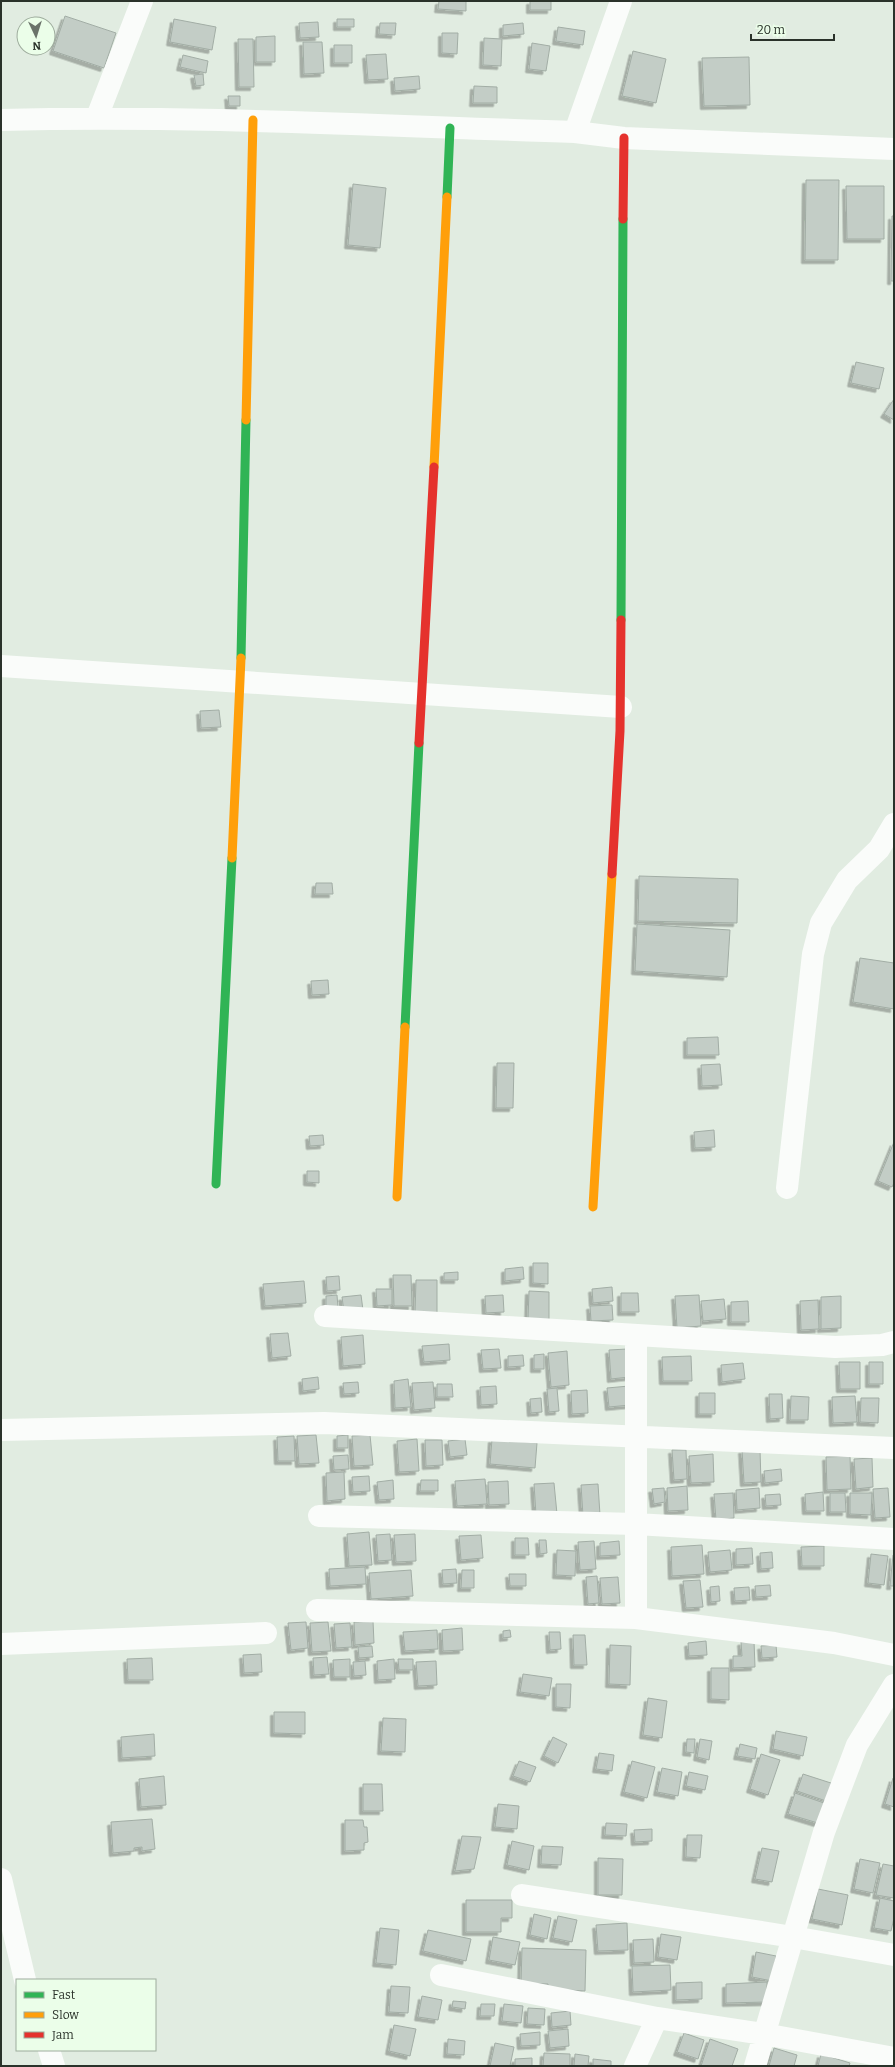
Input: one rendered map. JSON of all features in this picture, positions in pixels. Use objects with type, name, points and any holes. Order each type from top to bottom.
[{"type":"street","points":[[97,117],[142,1]]},
{"type":"street","points":[[575,132],[621,1]]},
{"type":"street","points":[[1,120],[97,117],[253,120],[575,132],[624,138],[894,149]]},
{"type":"street","points":[[216,1184],[240,683],[253,120]]},
{"type":"street","points":[[397,1197],[421,695],[441,349],[450,128]]},
{"type":"street","points":[[593,1207],[621,707],[624,138]]},
{"type":"street","points":[[1,666],[421,695],[621,707]]},
{"type":"street","points":[[788,1188],[814,954],[821,923],[847,880],[879,849],[894,824]]},
{"type":"street","points":[[325,1316],[835,1347],[882,1345],[894,1342]]},
{"type":"street","points":[[636,1336],[636,1618]]},
{"type":"street","points":[[1,1430],[324,1423],[894,1448]]},
{"type":"street","points":[[319,1516],[636,1524],[894,1539]]},
{"type":"street","points":[[317,1610],[636,1618],[834,1643],[894,1655]]},
{"type":"street","points":[[1,1644],[266,1633]]},
{"type":"street","points":[[755,2066],[824,1832],[857,1745],[894,1685]]},
{"type":"street","points":[[1,1879],[25,1979]]},
{"type":"street","points":[[522,1895],[793,1937],[894,1955]]},
{"type":"street","points":[[441,1975],[657,2018],[764,2034],[894,2058]]},
{"type":"street","points":[[636,2066],[657,2018]]},
{"type":"street","points":[[49,2051],[54,2066]]},
{"type":"building","points":[[439,1],[466,1],[466,11],[438,9]]},
{"type":"building","points":[[530,1],[551,1],[551,10],[530,10]]},
{"type":"building","points":[[65,16],[116,33],[104,68],[56,52],[56,42]]},
{"type":"building","points":[[174,19],[216,27],[212,50],[170,42]]},
{"type":"building","points":[[337,19],[354,19],[354,27],[337,27]]},
{"type":"building","points":[[318,22],[319,37],[300,38],[299,23]]},
{"type":"building","points":[[380,23],[396,23],[395,35],[379,34]]},
{"type":"building","points":[[523,23],[524,34],[503,36],[503,25]]},
{"type":"building","points":[[558,27],[585,31],[583,45],[556,41]]},
{"type":"building","points":[[442,33],[458,33],[457,54],[442,53]]},
{"type":"building","points":[[275,36],[275,62],[256,62],[256,37]]},
{"type":"building","points":[[484,38],[502,39],[501,66],[483,65]]},
{"type":"building","points":[[238,39],[253,39],[254,87],[239,87]]},
{"type":"building","points":[[303,42],[322,42],[324,73],[304,74]]},
{"type":"building","points":[[532,43],[550,46],[546,71],[529,69]]},
{"type":"building","points":[[334,45],[352,45],[352,63],[334,63]]},
{"type":"building","points":[[633,51],[666,59],[656,103],[622,96]]},
{"type":"building","points":[[386,54],[388,79],[368,80],[366,55]]},
{"type":"building","points":[[183,55],[208,61],[206,73],[180,67]]},
{"type":"building","points":[[749,57],[750,105],[704,106],[702,58]]},
{"type":"building","points":[[203,74],[204,85],[196,86],[194,75]]},
{"type":"building","points":[[419,76],[420,89],[395,91],[394,78]]},
{"type":"building","points":[[474,86],[497,87],[497,103],[473,103]]},
{"type":"building","points":[[228,96],[240,96],[240,106],[229,106]]},
{"type":"building","points":[[806,180],[839,180],[838,260],[805,260]]},
{"type":"building","points":[[353,184],[386,188],[380,248],[348,245]]},
{"type":"building","points":[[846,186],[884,186],[884,239],[847,239]]},
{"type":"building","points":[[892,216],[894,216],[894,281],[891,281]]},
{"type":"building","points":[[856,362],[884,368],[879,389],[851,383]]},
{"type":"building","points":[[894,399],[894,420],[884,414]]},
{"type":"building","points":[[219,710],[221,727],[201,728],[200,711]]},
{"type":"building","points":[[639,876],[738,879],[737,923],[638,921]]},
{"type":"building","points":[[316,883],[332,883],[333,894],[315,894]]},
{"type":"building","points":[[637,924],[730,930],[727,977],[635,971]]},
{"type":"building","points":[[860,958],[894,963],[894,1009],[853,1002]]},
{"type":"building","points":[[328,980],[329,994],[312,995],[311,981]]},
{"type":"building","points":[[718,1037],[719,1055],[687,1055],[687,1038]]},
{"type":"building","points":[[497,1063],[514,1063],[513,1108],[496,1108]]},
{"type":"building","points":[[720,1064],[722,1085],[702,1086],[701,1065]]},
{"type":"building","points":[[714,1130],[715,1147],[695,1148],[694,1132]]},
{"type":"building","points":[[323,1135],[324,1145],[310,1146],[309,1136]]},
{"type":"building","points":[[894,1142],[894,1183],[892,1187],[878,1181]]},
{"type":"building","points":[[307,1171],[319,1171],[319,1183],[307,1182]]},
{"type":"building","points":[[533,1263],[548,1263],[548,1284],[533,1283]]},
{"type":"building","points":[[523,1267],[524,1279],[505,1281],[505,1269]]},
{"type":"building","points":[[458,1272],[458,1280],[444,1280],[444,1273]]},
{"type":"building","points":[[393,1275],[411,1275],[412,1306],[394,1306]]},
{"type":"building","points":[[339,1276],[340,1290],[327,1291],[326,1277]]},
{"type":"building","points":[[416,1280],[437,1280],[437,1313],[415,1313]]},
{"type":"building","points":[[304,1281],[306,1303],[265,1306],[263,1284]]},
{"type":"building","points":[[612,1287],[613,1301],[593,1303],[592,1289]]},
{"type":"building","points":[[376,1289],[392,1289],[392,1305],[377,1306]]},
{"type":"building","points":[[529,1291],[549,1292],[549,1320],[528,1319]]},
{"type":"building","points":[[621,1293],[638,1293],[639,1312],[621,1312]]},
{"type":"building","points":[[337,1295],[338,1308],[326,1309],[326,1296]]},
{"type":"building","points":[[361,1295],[363,1310],[344,1312],[342,1297]]},
{"type":"building","points":[[503,1295],[504,1312],[486,1313],[485,1296]]},
{"type":"building","points":[[699,1295],[701,1326],[677,1328],[675,1296]]},
{"type":"building","points":[[841,1296],[841,1328],[821,1329],[821,1297]]},
{"type":"building","points":[[724,1299],[726,1319],[703,1321],[701,1301]]},
{"type":"building","points":[[818,1300],[819,1329],[801,1330],[800,1301]]},
{"type":"building","points":[[748,1301],[749,1322],[731,1322],[731,1302]]},
{"type":"building","points":[[612,1305],[613,1320],[591,1321],[590,1306]]},
{"type":"building","points":[[288,1333],[291,1356],[272,1358],[270,1334]]},
{"type":"building","points":[[363,1335],[365,1364],[343,1366],[341,1337]]},
{"type":"building","points":[[449,1344],[450,1360],[424,1362],[422,1346]]},
{"type":"building","points":[[499,1349],[501,1368],[483,1369],[481,1350]]},
{"type":"building","points":[[627,1349],[629,1377],[611,1379],[609,1350]]},
{"type":"building","points":[[567,1351],[569,1385],[551,1387],[548,1353]]},
{"type":"building","points":[[544,1354],[544,1369],[534,1369],[534,1355]]},
{"type":"building","points":[[523,1355],[524,1366],[508,1367],[508,1356]]},
{"type":"building","points":[[691,1356],[692,1381],[663,1381],[662,1357]]},
{"type":"building","points":[[839,1362],[860,1362],[860,1389],[840,1389]]},
{"type":"building","points":[[869,1362],[883,1362],[883,1384],[869,1384]]},
{"type":"building","points":[[743,1363],[745,1379],[722,1382],[721,1365]]},
{"type":"building","points":[[318,1377],[319,1389],[303,1391],[302,1379]]},
{"type":"building","points":[[408,1379],[411,1407],[395,1408],[394,1381]]},
{"type":"building","points":[[358,1382],[359,1393],[344,1394],[343,1383]]},
{"type":"building","points":[[433,1382],[435,1408],[414,1410],[412,1383]]},
{"type":"building","points":[[437,1384],[452,1384],[453,1397],[437,1397]]},
{"type":"building","points":[[496,1386],[497,1404],[481,1405],[480,1387]]},
{"type":"building","points":[[629,1386],[630,1405],[609,1407],[607,1388]]},
{"type":"building","points":[[557,1388],[559,1411],[549,1412],[547,1389]]},
{"type":"building","points":[[587,1390],[588,1413],[572,1414],[571,1391]]},
{"type":"building","points":[[699,1393],[715,1393],[715,1414],[699,1414]]},
{"type":"building","points":[[769,1394],[782,1394],[783,1418],[770,1419]]},
{"type":"building","points":[[791,1396],[809,1397],[808,1420],[790,1420]]},
{"type":"building","points":[[855,1396],[857,1422],[833,1423],[832,1397]]},
{"type":"building","points":[[541,1398],[542,1412],[531,1413],[530,1399]]},
{"type":"building","points":[[861,1398],[879,1398],[878,1423],[860,1422]]},
{"type":"building","points":[[316,1435],[319,1463],[299,1464],[297,1436]]},
{"type":"building","points":[[348,1435],[348,1448],[337,1448],[337,1436]]},
{"type":"building","points":[[370,1435],[373,1465],[354,1466],[352,1436]]},
{"type":"building","points":[[294,1436],[295,1461],[278,1461],[277,1437]]},
{"type":"building","points":[[417,1439],[419,1471],[399,1472],[397,1441]]},
{"type":"building","points":[[465,1439],[467,1455],[450,1457],[448,1441]]},
{"type":"building","points":[[492,1439],[537,1443],[535,1468],[490,1464]]},
{"type":"building","points":[[425,1440],[442,1440],[443,1465],[426,1466]]},
{"type":"building","points":[[672,1450],[686,1450],[687,1479],[674,1480]]},
{"type":"building","points":[[742,1450],[760,1450],[761,1482],[744,1483]]},
{"type":"building","points":[[713,1454],[714,1482],[691,1483],[689,1456]]},
{"type":"building","points":[[348,1455],[349,1469],[334,1470],[333,1456]]},
{"type":"building","points":[[850,1456],[851,1489],[827,1490],[826,1457]]},
{"type":"building","points":[[872,1458],[873,1487],[856,1489],[854,1459]]},
{"type":"building","points":[[781,1469],[782,1481],[765,1483],[764,1471]]},
{"type":"building","points":[[344,1472],[345,1499],[327,1501],[326,1473]]},
{"type":"building","points":[[369,1476],[370,1491],[353,1492],[352,1477]]},
{"type":"building","points":[[485,1479],[487,1504],[457,1506],[455,1481]]},
{"type":"building","points":[[393,1480],[394,1499],[379,1500],[377,1482]]},
{"type":"building","points":[[421,1480],[438,1480],[438,1491],[420,1491]]},
{"type":"building","points":[[508,1481],[509,1504],[489,1505],[488,1482]]},
{"type":"building","points":[[554,1483],[557,1514],[536,1515],[534,1484]]},
{"type":"building","points":[[598,1484],[600,1515],[583,1516],[581,1485]]},
{"type":"building","points":[[687,1486],[688,1510],[668,1511],[667,1488]]},
{"type":"building","points":[[664,1488],[665,1502],[654,1504],[652,1489]]},
{"type":"building","points":[[759,1488],[760,1508],[737,1510],[736,1490]]},
{"type":"building","points":[[888,1488],[890,1517],[875,1518],[873,1489]]},
{"type":"building","points":[[823,1492],[824,1511],[806,1511],[805,1494]]},
{"type":"building","points":[[733,1493],[734,1518],[716,1520],[714,1494]]},
{"type":"building","points":[[830,1493],[845,1493],[846,1512],[830,1512]]},
{"type":"building","points":[[850,1493],[872,1493],[871,1515],[850,1514]]},
{"type":"building","points":[[780,1494],[781,1505],[766,1506],[765,1495]]},
{"type":"building","points":[[369,1532],[372,1565],[349,1566],[347,1534]]},
{"type":"building","points":[[390,1534],[392,1560],[378,1561],[376,1535]]},
{"type":"building","points":[[415,1534],[416,1561],[396,1562],[394,1535]]},
{"type":"building","points":[[481,1535],[483,1558],[461,1560],[459,1536]]},
{"type":"building","points":[[515,1538],[528,1538],[529,1555],[515,1555]]},
{"type":"building","points":[[539,1540],[546,1540],[547,1553],[540,1554]]},
{"type":"building","points":[[594,1541],[596,1569],[580,1570],[578,1542]]},
{"type":"building","points":[[619,1541],[620,1555],[600,1556],[600,1543]]},
{"type":"building","points":[[702,1545],[704,1574],[672,1576],[671,1547]]},
{"type":"building","points":[[824,1546],[824,1566],[802,1566],[801,1547]]},
{"type":"building","points":[[752,1548],[753,1564],[736,1565],[736,1549]]},
{"type":"building","points":[[557,1550],[576,1551],[575,1576],[556,1575]]},
{"type":"building","points":[[730,1550],[732,1570],[710,1572],[708,1552]]},
{"type":"building","points":[[772,1552],[773,1568],[761,1569],[760,1553]]},
{"type":"building","points":[[871,1554],[888,1556],[884,1585],[868,1583]]},
{"type":"building","points":[[893,1555],[894,1586],[890,1586]]},
{"type":"building","points":[[365,1567],[366,1584],[330,1586],[329,1569]]},
{"type":"building","points":[[456,1569],[457,1583],[443,1584],[442,1570]]},
{"type":"building","points":[[411,1570],[413,1596],[371,1599],[369,1573]]},
{"type":"building","points":[[462,1570],[474,1570],[474,1588],[461,1588]]},
{"type":"building","points":[[509,1574],[526,1574],[526,1586],[510,1586]]},
{"type":"building","points":[[597,1576],[599,1603],[588,1604],[586,1577]]},
{"type":"building","points":[[618,1577],[620,1603],[602,1604],[600,1578]]},
{"type":"building","points":[[700,1580],[703,1607],[686,1608],[683,1581]]},
{"type":"building","points":[[770,1585],[771,1596],[756,1597],[755,1586]]},
{"type":"building","points":[[719,1586],[720,1601],[711,1602],[710,1587]]},
{"type":"building","points":[[749,1587],[750,1600],[735,1601],[734,1588]]},
{"type":"building","points":[[373,1621],[374,1643],[355,1645],[354,1622]]},
{"type":"building","points":[[306,1622],[308,1648],[291,1650],[288,1623]]},
{"type":"building","points":[[328,1622],[331,1651],[312,1652],[310,1623]]},
{"type":"building","points":[[350,1623],[352,1647],[336,1648],[334,1624]]},
{"type":"building","points":[[462,1628],[463,1650],[443,1651],[442,1630]]},
{"type":"building","points":[[437,1630],[438,1649],[405,1651],[403,1632]]},
{"type":"building","points":[[510,1630],[511,1637],[503,1638],[503,1631]]},
{"type":"building","points":[[549,1632],[560,1632],[561,1649],[550,1650]]},
{"type":"building","points":[[573,1635],[585,1635],[587,1665],[574,1665]]},
{"type":"building","points":[[706,1641],[707,1655],[689,1656],[688,1643]]},
{"type":"building","points":[[754,1641],[755,1667],[733,1668],[733,1656],[742,1656],[741,1642]]},
{"type":"building","points":[[610,1645],[631,1646],[630,1685],[609,1684]]},
{"type":"building","points":[[776,1645],[777,1657],[762,1658],[761,1646]]},
{"type":"building","points":[[372,1646],[373,1657],[359,1658],[358,1647]]},
{"type":"building","points":[[261,1654],[262,1672],[244,1673],[243,1655]]},
{"type":"building","points":[[327,1657],[329,1674],[314,1675],[313,1658]]},
{"type":"building","points":[[152,1658],[153,1680],[128,1680],[127,1659]]},
{"type":"building","points":[[350,1659],[350,1677],[334,1677],[333,1660]]},
{"type":"building","points":[[394,1659],[395,1679],[378,1680],[377,1661]]},
{"type":"building","points":[[398,1659],[413,1659],[413,1670],[399,1670]]},
{"type":"building","points":[[365,1661],[366,1675],[354,1676],[353,1662]]},
{"type":"building","points":[[436,1661],[437,1685],[418,1686],[416,1662]]},
{"type":"building","points":[[711,1668],[729,1668],[729,1700],[711,1699]]},
{"type":"building","points":[[523,1674],[552,1678],[549,1696],[520,1692]]},
{"type":"building","points":[[556,1684],[571,1684],[570,1708],[556,1707]]},
{"type":"building","points":[[648,1698],[667,1701],[662,1738],[643,1735]]},
{"type":"building","points":[[274,1712],[305,1712],[305,1734],[274,1733]]},
{"type":"building","points":[[383,1718],[406,1719],[405,1752],[381,1751]]},
{"type":"building","points":[[776,1731],[807,1737],[803,1756],[773,1749]]},
{"type":"building","points":[[154,1734],[155,1756],[122,1758],[121,1737]]},
{"type":"building","points":[[553,1737],[567,1744],[558,1763],[544,1756]]},
{"type":"building","points":[[687,1739],[695,1739],[694,1753],[686,1752]]},
{"type":"building","points":[[700,1739],[712,1741],[709,1760],[697,1757]]},
{"type":"building","points":[[740,1744],[757,1748],[755,1759],[737,1756]]},
{"type":"building","points":[[599,1753],[614,1755],[612,1771],[596,1769]]},
{"type":"building","points":[[761,1754],[780,1760],[768,1795],[750,1789]]},
{"type":"building","points":[[519,1761],[536,1767],[530,1782],[513,1776]]},
{"type":"building","points":[[632,1761],[655,1767],[647,1798],[624,1792]]},
{"type":"building","points":[[662,1768],[682,1772],[678,1796],[657,1792]]},
{"type":"building","points":[[689,1772],[708,1776],[705,1790],[686,1786]]},
{"type":"building","points":[[803,1774],[834,1784],[829,1802],[797,1791]]},
{"type":"building","points":[[164,1776],[166,1805],[141,1807],[139,1779]]},
{"type":"building","points":[[893,1778],[894,1779],[894,1807],[885,1804]]},
{"type":"building","points":[[363,1784],[382,1784],[383,1811],[363,1811]]},
{"type":"building","points":[[795,1793],[827,1804],[821,1824],[788,1814]]},
{"type":"building","points":[[498,1804],[519,1806],[517,1829],[495,1827]]},
{"type":"building","points":[[152,1819],[155,1849],[142,1851],[142,1847],[134,1848],[134,1851],[113,1853],[111,1822]]},
{"type":"building","points":[[345,1820],[363,1820],[364,1827],[367,1827],[368,1842],[364,1843],[364,1850],[345,1851]]},
{"type":"building","points":[[606,1823],[627,1824],[626,1836],[605,1835]]},
{"type":"building","points":[[652,1829],[652,1841],[635,1842],[634,1830]]},
{"type":"building","points":[[687,1835],[702,1835],[700,1858],[686,1857]]},
{"type":"building","points":[[462,1836],[481,1837],[474,1869],[455,1871]]},
{"type":"building","points":[[512,1841],[534,1846],[529,1870],[507,1865]]},
{"type":"building","points":[[542,1846],[563,1847],[561,1865],[541,1864]]},
{"type":"building","points":[[762,1848],[779,1851],[772,1882],[755,1879]]},
{"type":"building","points":[[598,1858],[623,1859],[622,1895],[598,1895]]},
{"type":"building","points":[[860,1859],[880,1863],[873,1893],[854,1889]]},
{"type":"building","points":[[883,1864],[894,1866],[894,1898],[876,1895]]},
{"type":"building","points":[[818,1889],[848,1895],[842,1925],[812,1919]]},
{"type":"building","points":[[880,1898],[894,1901],[894,1918],[891,1931],[874,1928]]},
{"type":"building","points":[[466,1900],[512,1900],[512,1918],[501,1918],[501,1932],[466,1932]]},
{"type":"building","points":[[534,1914],[551,1918],[547,1939],[530,1935]]},
{"type":"building","points":[[558,1916],[577,1920],[572,1942],[553,1938]]},
{"type":"building","points":[[627,1923],[628,1950],[598,1951],[596,1925]]},
{"type":"building","points":[[380,1928],[399,1930],[396,1965],[376,1963]]},
{"type":"building","points":[[428,1930],[471,1939],[466,1961],[423,1951]]},
{"type":"building","points":[[661,1934],[681,1937],[677,1960],[658,1957]]},
{"type":"building","points":[[493,1937],[520,1942],[515,1965],[489,1960]]},
{"type":"building","points":[[653,1939],[654,1962],[634,1963],[633,1940]]},
{"type":"building","points":[[522,1948],[586,1950],[585,1991],[548,1989],[548,1984],[521,1983]]},
{"type":"building","points":[[756,1952],[776,1956],[772,1981],[752,1977]]},
{"type":"building","points":[[670,1965],[671,1990],[633,1992],[632,1966]]},
{"type":"building","points":[[702,1982],[702,1999],[676,2000],[676,1983]]},
{"type":"building","points":[[767,1982],[767,2002],[726,2003],[726,1984]]},
{"type":"building","points":[[391,1986],[410,1987],[408,2013],[389,2012]]},
{"type":"building","points":[[422,1996],[442,2000],[438,2020],[418,2017]]},
{"type":"building","points":[[453,2001],[466,2002],[465,2009],[452,2007]]},
{"type":"building","points":[[481,2004],[495,2004],[494,2016],[480,2016]]},
{"type":"building","points":[[504,2004],[523,2006],[521,2023],[502,2021]]},
{"type":"building","points":[[528,2008],[545,2009],[544,2025],[527,2024]]},
{"type":"building","points":[[570,2011],[571,2025],[552,2027],[551,2013]]},
{"type":"building","points":[[394,2025],[416,2029],[410,2056],[389,2051]]},
{"type":"building","points":[[568,2029],[569,2046],[550,2048],[548,2031]]},
{"type":"building","points":[[540,2032],[540,2045],[521,2046],[520,2034]]},
{"type":"building","points":[[684,2033],[704,2040],[698,2059],[677,2052]]},
{"type":"building","points":[[448,2039],[465,2041],[464,2055],[447,2054]]},
{"type":"building","points":[[710,2039],[738,2049],[732,2066],[701,2066]]},
{"type":"building","points":[[495,2043],[514,2047],[510,2066],[490,2066]]},
{"type":"building","points":[[774,2048],[797,2055],[794,2066],[769,2066]]},
{"type":"building","points":[[544,2053],[570,2054],[570,2066],[543,2066]]},
{"type":"building","points":[[575,2054],[589,2056],[588,2066],[574,2066]]},
{"type":"building","points":[[821,2054],[850,2063],[849,2066],[818,2066]]},
{"type":"building","points":[[532,2058],[532,2066],[515,2066],[515,2059]]},
{"type":"building","points":[[593,2059],[611,2061],[611,2066],[593,2066]]},
{"type":"traffic: fast","points":[[447,197],[450,128]]},
{"type":"traffic: fast","points":[[621,620],[623,219]]},
{"type":"traffic: fast","points":[[241,658],[246,420]]},
{"type":"traffic: fast","points":[[405,1027],[419,743]]},
{"type":"traffic: fast","points":[[216,1184],[232,858]]},
{"type":"traffic: slow","points":[[246,420],[253,120]]},
{"type":"traffic: slow","points":[[434,467],[447,197]]},
{"type":"traffic: slow","points":[[232,858],[241,658]]},
{"type":"traffic: slow","points":[[593,1207],[612,874]]},
{"type":"traffic: slow","points":[[397,1197],[405,1027]]},
{"type":"traffic: jam","points":[[623,219],[624,138]]},
{"type":"traffic: jam","points":[[419,743],[434,467]]},
{"type":"traffic: jam","points":[[612,874],[620,731],[621,620]]}]
